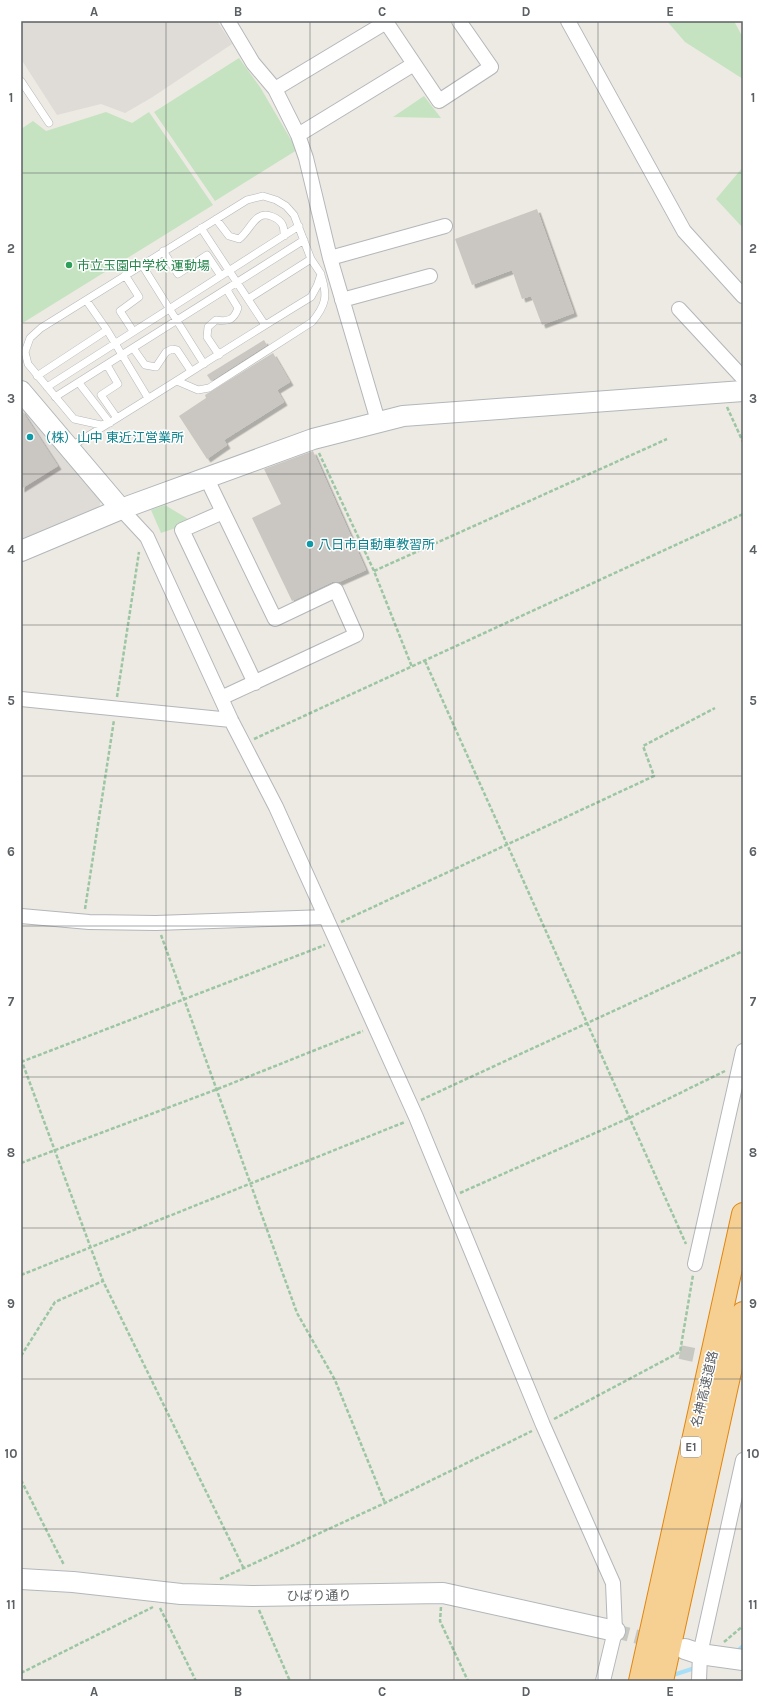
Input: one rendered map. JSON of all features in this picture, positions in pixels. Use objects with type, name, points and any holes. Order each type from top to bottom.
[{"type":"highway","name":"名神高速道路","points":[[640,1681],[743,1214]]},
{"type":"highway","name":"名神高速道路","points":[[662,1681],[743,1313]]},
{"type":"street","points":[[228,21],[253,63],[275,89],[298,135],[306,158],[330,258],[378,421]]},
{"type":"street","points":[[275,89],[387,22],[439,101],[491,67],[459,21]]},
{"type":"street","points":[[568,21],[684,231],[743,296]]},
{"type":"street","points":[[298,135],[414,64]]},
{"type":"street","points":[[330,258],[445,226]]},
{"type":"street","points":[[342,300],[430,276]]},
{"type":"street","points":[[679,309],[743,378]]},
{"type":"street","points":[[21,391],[121,509],[147,537],[231,720],[276,807],[328,922],[413,1111],[543,1425],[613,1583],[614,1631],[603,1681]]},
{"type":"street","points":[[21,551],[121,509],[207,479],[313,439],[378,421],[403,416],[743,391]]},
{"type":"street","points":[[207,479],[275,619],[336,590],[356,635],[221,698]]},
{"type":"street","points":[[223,512],[182,530],[255,683]]},
{"type":"street","points":[[21,699],[231,720]]},
{"type":"street","points":[[21,916],[83,922],[328,922]]},
{"type":"street","points":[[695,1264],[741,1057]]},
{"type":"street","points":[[699,1681],[692,1652],[743,1460]]},
{"type":"street","name":"ひばり通り","points":[[21,1579],[73,1582],[180,1594],[252,1596],[443,1593],[614,1631]]},
{"type":"street","points":[[692,1652],[743,1660]]},
{"type":"lane","points":[[21,81],[49,123]]},
{"type":"lane","points":[[110,422],[102,425],[74,419],[28,364],[25,352],[30,338],[41,328],[247,200],[263,196],[276,200],[286,206],[294,215],[311,259],[321,274],[326,299],[320,312],[312,322],[209,388],[198,390],[177,381]]},
{"type":"lane","points":[[216,220],[229,236],[239,239],[248,233],[259,217],[265,215],[274,217],[280,220],[284,226],[284,236]]},
{"type":"lane","points":[[47,387],[298,226]]},
{"type":"lane","points":[[201,228],[265,325]]},
{"type":"lane","points":[[55,397],[227,290],[304,240]]},
{"type":"lane","points":[[163,251],[178,274],[207,255],[221,276]]},
{"type":"lane","points":[[248,299],[311,259]]},
{"type":"lane","points":[[142,265],[204,364]]},
{"type":"lane","points":[[69,448],[311,297],[321,274]]},
{"type":"lane","points":[[125,275],[139,298],[120,311],[133,331]]},
{"type":"lane","points":[[218,355],[207,337],[208,327],[216,320],[232,320],[236,316],[238,308],[227,290]]},
{"type":"lane","points":[[86,300],[107,330],[148,398]]},
{"type":"lane","points":[[37,376],[107,330]]},
{"type":"lane","points":[[133,348],[145,366],[156,367],[166,352],[172,349],[177,350],[191,371]]},
{"type":"lane","points":[[107,365],[118,384],[101,395],[117,418]]},
{"type":"lane","points":[[79,383],[110,422]]},
{"type":"path","points":[[720,392],[743,442]]},
{"type":"path","points":[[313,439],[374,571],[412,667]]},
{"type":"path","points":[[374,571],[667,439]]},
{"type":"path","points":[[243,744],[743,514]]},
{"type":"path","points":[[83,922],[140,547]]},
{"type":"path","points":[[216,1580],[244,1569],[385,1503],[543,1425],[680,1352],[695,1264],[425,661]]},
{"type":"path","points":[[328,922],[654,776],[643,746],[715,708]]},
{"type":"path","points":[[156,923],[215,1090],[252,1184],[297,1313],[334,1380],[385,1503]]},
{"type":"path","points":[[244,1569],[103,1281],[21,1061],[336,941]]},
{"type":"path","points":[[21,1275],[252,1184],[413,1111],[586,1023],[743,951]]},
{"type":"path","points":[[21,1163],[215,1090],[374,1026]]},
{"type":"path","points":[[449,1198],[629,1118],[741,1057]]},
{"type":"path","points":[[21,1356],[56,1302],[103,1281]]},
{"type":"path","points":[[21,1480],[73,1582]]},
{"type":"path","points":[[443,1593],[440,1621],[468,1681]]},
{"type":"path","points":[[252,1596],[290,1681]]},
{"type":"path","points":[[21,1673],[158,1605],[196,1681]]},
{"type":"path","points":[[719,1657],[726,1639],[743,1626]]},
{"type":"shaded area","points":[[21,21],[217,21],[232,44],[151,98],[125,113],[101,104],[57,115],[21,59]]},
{"type":"shaded area","points":[[21,405],[101,499],[99,509],[21,539]]},
{"type":"green space","points":[[667,21],[734,21],[741,34],[743,34],[743,79],[685,42]]},
{"type":"green space","points":[[239,58],[260,87],[297,150],[215,201],[154,112]]},
{"type":"green space","points":[[424,96],[441,118],[393,117]]},
{"type":"green space","name":"市立玉園中学校 運動場","points":[[106,112],[132,123],[149,112],[213,205],[21,324],[21,129],[33,121],[46,131]]},
{"type":"green space","points":[[743,167],[743,228],[716,199]]},
{"type":"green space","points":[[165,505],[193,522],[161,533],[151,510]]},
{"type":"building","points":[[537,209],[574,313],[542,325],[531,296],[522,299],[512,270],[472,285],[455,239]]},
{"type":"building","points":[[264,340],[267,345],[211,381],[207,375]]},
{"type":"building","points":[[273,353],[290,382],[277,390],[284,402],[224,440],[227,445],[207,459],[179,416],[206,398],[205,395]]},
{"type":"building","name":"（株）山中 東近江営業所","points":[[21,409],[58,466],[21,489]]},
{"type":"building","name":"八日市自動車教習所","points":[[313,451],[366,570],[339,582],[332,582],[292,601],[252,518],[281,504],[264,469]]},
{"type":"waterway","points":[[736,1652],[743,1646]]},
{"type":"waterway","points":[[670,1676],[698,1667]]},
{"type":"tunnel","points":[[680,1352],[743,1365]]},
{"type":"tunnel","points":[[615,1631],[657,1642]]},
{"type":"place","name":"市立玉園中学校 運動場","points":[[69,265]]},
{"type":"place","name":"（株）山中 東近江営業所","points":[[30,437]]},
{"type":"place","name":"八日市自動車教習所","points":[[310,544]]}]
